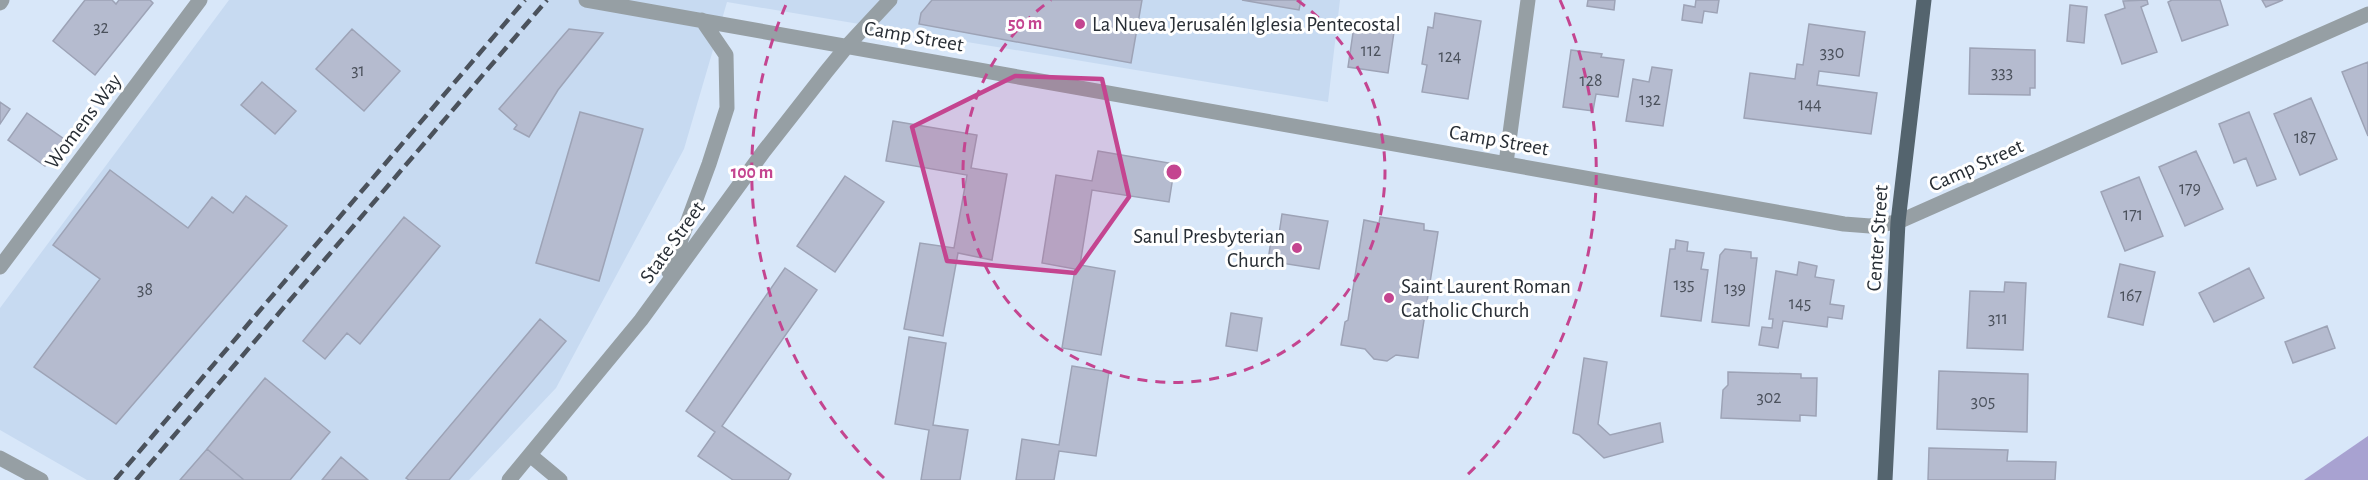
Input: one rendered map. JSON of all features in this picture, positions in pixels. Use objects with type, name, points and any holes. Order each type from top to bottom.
[{"type":"main road","name":"Center Street","points":[[1885,480],[1898,222],[1924,0]]},
{"type":"street","name":"Womens Way","points":[[0,267],[200,0]]},
{"type":"street","name":"Camp Street","points":[[586,0],[1844,224],[1870,226],[1898,222],[2368,14]]},
{"type":"street","name":"State Street","points":[[509,480],[596,377],[764,151],[848,45],[890,0]]},
{"type":"street","points":[[1506,163],[1528,0]]},
{"type":"street","points":[[662,290],[709,164],[727,108],[726,55],[702,20]]},
{"type":"street","points":[[530,455],[560,480]]},
{"type":"street","points":[[0,458],[41,480]]},
{"type":"highlighted area","points":[[1015,76],[1102,79],[1129,197],[1075,273],[947,261],[912,127]]},
{"type":"shaded area","points":[[229,0],[1340,0],[1328,102],[727,2],[684,149],[556,388],[469,480],[87,480],[0,430],[0,308]]},
{"type":"shaded area","points":[[2368,436],[2368,480],[2304,480]]},
{"type":"building","points":[[85,0],[112,0],[116,4],[119,0],[150,0],[153,3],[95,75],[53,41]]},
{"type":"building","points":[[932,0],[1142,0],[1131,63],[919,24],[921,13]]},
{"type":"building","points":[[1242,0],[1301,0],[1299,10]]},
{"type":"building","points":[[1588,0],[1615,0],[1614,10],[1587,6]]},
{"type":"building","points":[[1696,0],[1719,0],[1717,13],[1704,11],[1702,23],[1682,20],[1684,5],[1695,7]]},
{"type":"building","points":[[2147,0],[2148,4],[2141,7],[2157,52],[2122,64],[2105,15],[2125,8],[2123,1]]},
{"type":"building","points":[[2172,0],[2220,0],[2228,25],[2182,41],[2168,2]]},
{"type":"building","points":[[2262,0],[2283,0],[2266,7]]},
{"type":"building","points":[[2070,5],[2087,7],[2084,43],[2067,41]]},
{"type":"building","points":[[1435,13],[1481,21],[1468,99],[1422,92],[1427,65],[1422,64],[1428,27],[1433,28]]},
{"type":"building","points":[[1809,24],[1865,32],[1859,76],[1819,71],[1817,85],[1877,93],[1871,134],[1744,118],[1750,73],[1795,79],[1797,64],[1803,65]]},
{"type":"building","points":[[1354,26],[1394,32],[1388,73],[1348,67]]},
{"type":"building","points":[[352,29],[400,71],[364,111],[316,69]]},
{"type":"building","points":[[569,29],[603,33],[558,90],[529,137],[514,129],[517,125],[499,109]]},
{"type":"building","points":[[1970,48],[2035,50],[2035,88],[2030,88],[2030,95],[1969,94]]},
{"type":"building","points":[[1571,50],[1602,54],[1601,57],[1624,60],[1618,97],[1596,94],[1593,111],[1563,107]]},
{"type":"building","points":[[2368,62],[2368,136],[2342,72]]},
{"type":"building","points":[[1652,67],[1672,70],[1663,126],[1626,121],[1633,79],[1649,82]]},
{"type":"building","points":[[262,82],[296,111],[275,134],[241,105]]},
{"type":"building","points":[[2311,98],[2337,159],[2300,175],[2274,114]]},
{"type":"building","points":[[0,102],[10,109],[0,124]]},
{"type":"building","points":[[580,112],[643,129],[599,281],[536,263]]},
{"type":"building","points":[[2249,112],[2276,179],[2257,186],[2246,158],[2234,163],[2219,124]]},
{"type":"building","points":[[27,113],[64,139],[45,166],[8,140]]},
{"type":"building","points":[[893,121],[977,135],[971,168],[1007,174],[992,260],[958,253],[943,336],[904,329],[920,243],[954,248],[967,175],[886,161]]},
{"type":"building","points":[[1098,151],[1175,164],[1169,202],[1092,190],[1080,265],[1115,271],[1101,355],[1062,348],[1075,269],[1042,263],[1056,175],[1092,181]]},
{"type":"building","points":[[2196,151],[2223,209],[2185,226],[2159,167]]},
{"type":"building","points":[[110,170],[188,228],[212,197],[233,213],[246,196],[287,226],[116,424],[34,367],[100,279],[53,245]]},
{"type":"building","points":[[845,176],[884,202],[835,272],[797,246]]},
{"type":"building","points":[[2139,177],[2163,236],[2125,251],[2101,192]]},
{"type":"building","name":"Sanul Presbyterian Church","points":[[1282,214],[1328,221],[1319,269],[1268,261],[1272,233],[1279,234]]},
{"type":"building","points":[[404,217],[440,246],[360,344],[347,333],[325,359],[303,341]]},
{"type":"building","name":"Saint Laurent Roman Catholic Church","points":[[1380,217],[1424,224],[1424,230],[1438,232],[1418,358],[1396,355],[1387,361],[1374,359],[1365,349],[1341,345],[1345,322],[1348,320],[1364,220],[1379,223]]},
{"type":"building","points":[[1676,240],[1688,242],[1687,251],[1704,253],[1701,269],[1708,270],[1701,321],[1661,316],[1670,249],[1675,249]]},
{"type":"building","points":[[1725,249],[1751,252],[1751,258],[1757,258],[1749,326],[1712,322],[1720,255]]},
{"type":"building","points":[[1799,262],[1817,266],[1815,277],[1834,280],[1830,304],[1844,306],[1842,319],[1828,317],[1827,327],[1783,321],[1778,348],[1759,345],[1762,327],[1772,328],[1773,319],[1769,319],[1776,271],[1797,275]]},
{"type":"building","points":[[2120,264],[2155,272],[2143,325],[2108,317]]},
{"type":"building","points":[[785,268],[817,290],[722,426],[791,474],[788,480],[733,480],[698,456],[715,432],[686,411]]},
{"type":"building","points":[[2249,268],[2264,298],[2214,322],[2199,293]]},
{"type":"building","points":[[2005,282],[2026,283],[2023,350],[1967,348],[1970,291],[2004,292]]},
{"type":"building","points":[[1231,313],[1262,318],[1257,351],[1226,346]]},
{"type":"building","points":[[540,319],[566,341],[449,480],[409,480],[406,478]]},
{"type":"building","points":[[2327,326],[2335,348],[2293,363],[2285,342]]},
{"type":"building","points":[[909,337],[946,343],[933,425],[968,430],[960,480],[921,480],[929,430],[895,424]]},
{"type":"building","points":[[1584,358],[1607,362],[1598,424],[1610,435],[1660,423],[1663,442],[1604,458],[1579,435],[1573,433]]},
{"type":"building","points":[[1072,366],[1109,372],[1096,456],[1059,451],[1054,480],[1016,480],[1022,439],[1059,445]]},
{"type":"building","points":[[1939,371],[2028,374],[2027,432],[1937,429]]},
{"type":"building","points":[[1728,372],[1801,374],[1801,378],[1817,378],[1816,416],[1800,415],[1800,421],[1721,418],[1723,390],[1728,385]]},
{"type":"building","points":[[265,378],[330,432],[290,480],[244,480],[207,449]]},
{"type":"building","points":[[1929,448],[2008,450],[2007,461],[2056,462],[2055,480],[1928,480]]},
{"type":"building","points":[[207,449],[244,480],[180,480]]},
{"type":"building","points":[[341,457],[368,480],[322,480]]},
{"type":"railway","points":[[115,480],[525,0]]},
{"type":"railway","points":[[136,480],[547,0]]},
{"type":"place","name":"La Nueva Jerusalén Iglesia Pentecostal","points":[[1080,24]]},
{"type":"place","name":"Sanul Presbyterian Church","points":[[1297,248]]},
{"type":"place","name":"Saint Laurent Roman Catholic Church","points":[[1389,298]]}]
